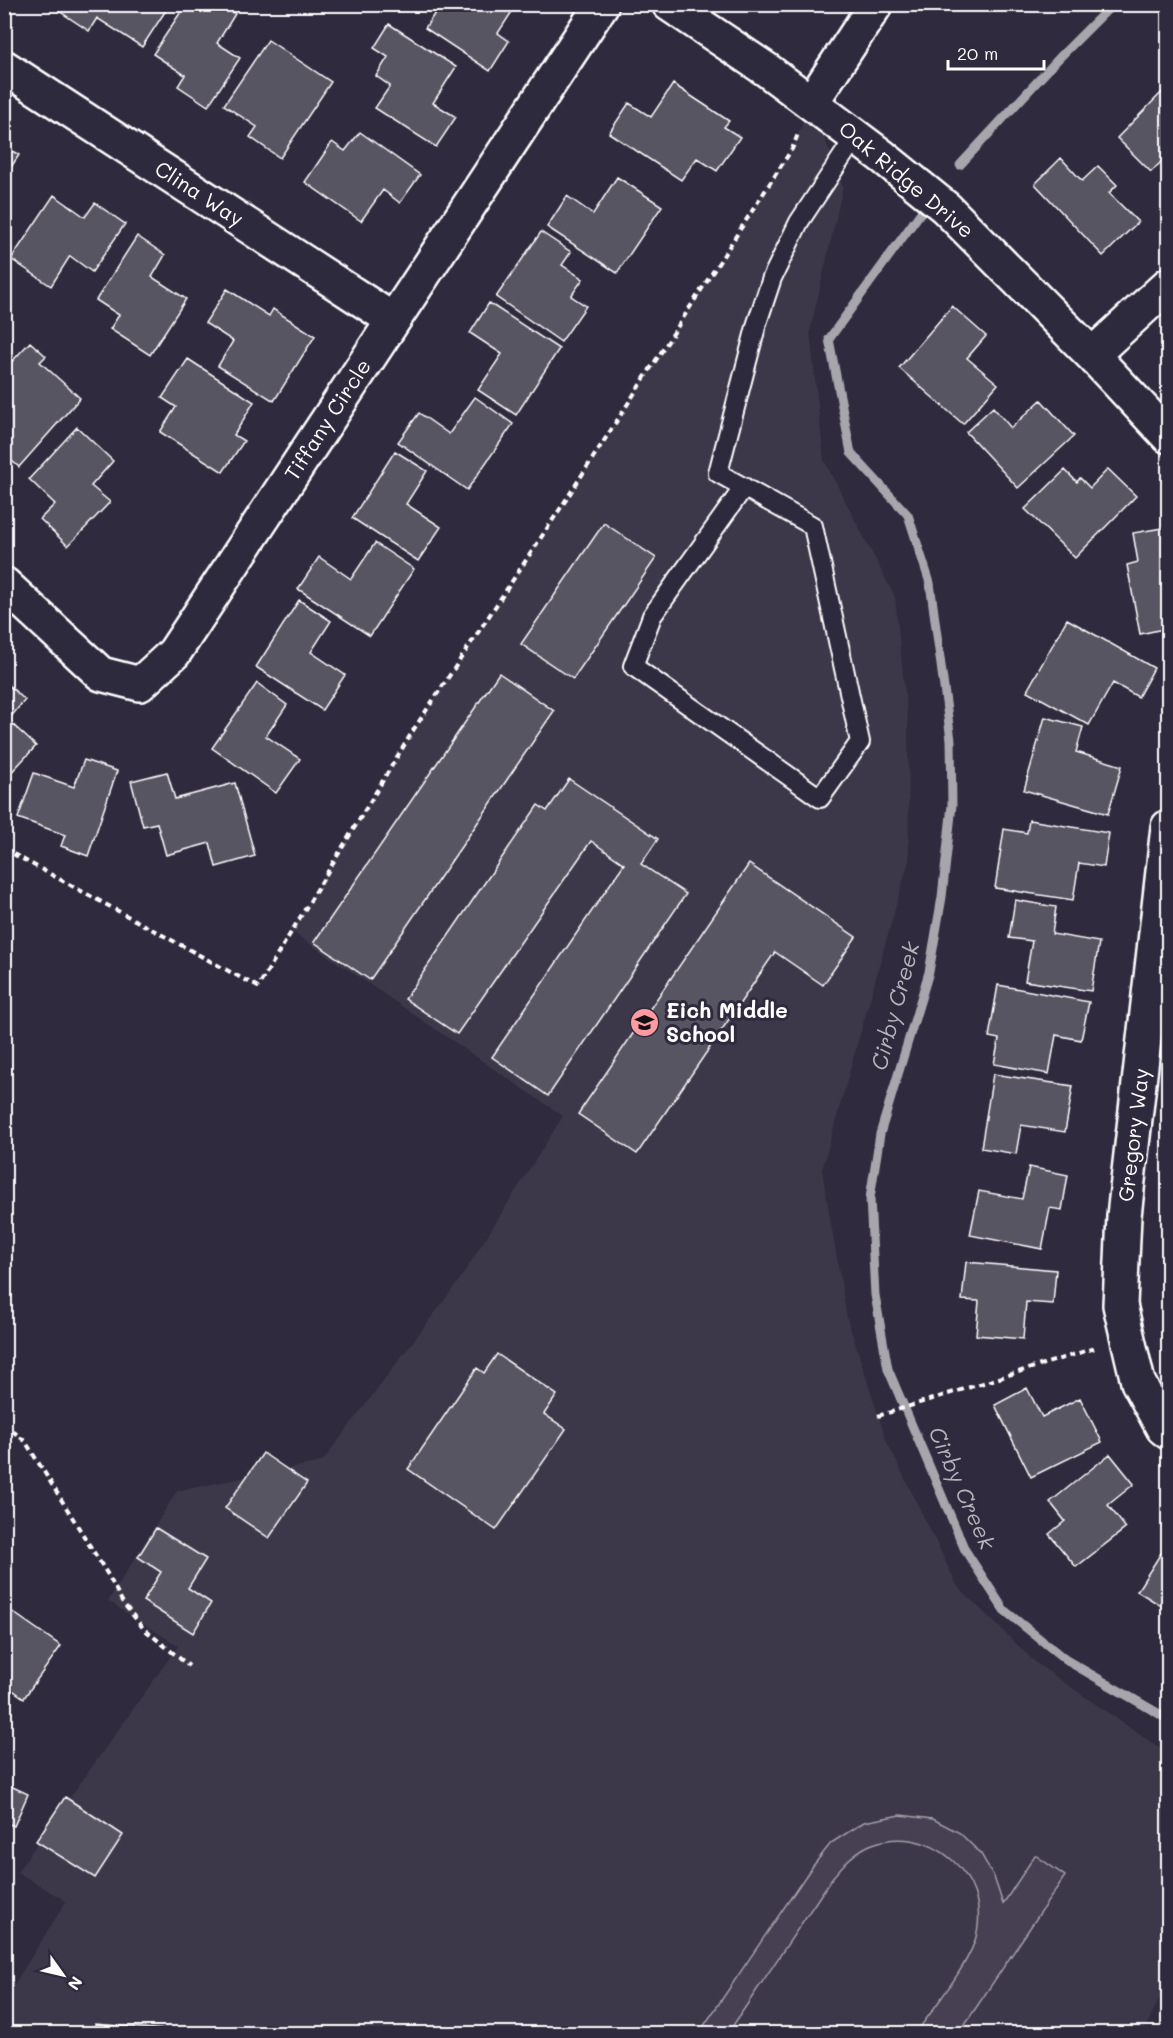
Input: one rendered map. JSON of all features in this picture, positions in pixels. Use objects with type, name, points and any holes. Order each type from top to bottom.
[{"type":"street","name":"Tiffany Circle","points":[[4,584],[101,674],[140,684],[174,653],[602,4]]},
{"type":"street","name":"Oak Ridge Drive","points":[[669,4],[766,70],[856,136],[946,208],[1092,355],[1168,436]]},
{"type":"street","points":[[811,103],[876,4]]},
{"type":"street","name":"Clina Way","points":[[4,67],[393,320]]},
{"type":"street","points":[[1092,355],[1168,285]]},
{"type":"street","name":"Gregory Way","points":[[1168,827],[1158,1017],[1124,1216],[1120,1305],[1138,1382],[1163,1428],[1168,1432]]},
{"type":"lane","points":[[744,487],[652,616],[633,666],[820,798],[860,742],[813,526],[718,472],[757,322],[772,278],[799,222],[856,136]]},
{"type":"path","points":[[4,849],[258,987],[414,729],[560,509],[792,149],[811,103]]},
{"type":"path","points":[[878,1416],[1127,1338]]},
{"type":"path","points":[[4,1424],[25,1441],[123,1603],[144,1629],[189,1666]]},
{"type":"shaded area","name":"Eich Middle School","points":[[811,103],[843,187],[810,332],[824,460],[895,597],[908,722],[909,860],[822,1170],[847,1318],[887,1442],[958,1587],[1036,1663],[1168,1754],[1168,1982],[1142,2034],[5,2034],[4,2001],[66,1901],[17,1872],[178,1646],[108,1601],[177,1491],[322,1462],[458,1282],[563,1116],[291,931],[414,729],[560,509],[792,149]]},
{"type":"shaded area","points":[[900,1815],[933,1819],[960,1833],[981,1854],[994,1877],[1003,1904],[1035,1855],[1065,1876],[959,2033],[916,2033],[950,1986],[972,1948],[976,1937],[978,1914],[974,1893],[965,1874],[951,1859],[933,1847],[913,1841],[892,1840],[870,1845],[859,1851],[832,1878],[728,2033],[699,2033],[809,1871],[831,1843],[864,1822]]},
{"type":"building","points":[[63,4],[170,4],[142,47],[97,18],[89,31],[59,11]]},
{"type":"building","points":[[186,4],[220,4],[235,14],[217,43],[240,58],[208,106],[178,86],[185,75],[153,54]]},
{"type":"building","points":[[435,4],[517,4],[498,33],[509,41],[490,71],[425,28],[439,7]]},
{"type":"building","points":[[389,24],[456,67],[433,103],[456,117],[436,147],[375,108],[390,86],[376,76],[388,57],[374,48]]},
{"type":"building","points":[[268,40],[331,82],[280,158],[250,137],[257,127],[224,105]]},
{"type":"building","points":[[673,84],[729,121],[724,127],[740,137],[717,171],[697,158],[681,180],[609,133],[629,103],[651,117]]},
{"type":"building","points":[[1165,89],[1168,92],[1168,155],[1151,172],[1117,138]]},
{"type":"building","points":[[360,132],[420,175],[400,203],[383,190],[361,221],[305,182],[332,142],[345,151]]},
{"type":"building","points":[[4,146],[19,155],[4,178]]},
{"type":"building","points":[[1061,158],[1082,181],[1098,166],[1117,185],[1109,193],[1138,222],[1103,256],[1035,184]]},
{"type":"building","points":[[617,177],[662,206],[617,273],[547,227],[567,196],[593,214]]},
{"type":"building","points":[[54,195],[85,217],[95,203],[125,224],[92,272],[70,256],[51,286],[11,259]]},
{"type":"building","points":[[541,232],[571,252],[562,265],[583,279],[571,296],[586,306],[561,342],[496,297]]},
{"type":"building","points":[[137,236],[165,255],[152,277],[186,299],[150,355],[110,329],[119,315],[96,300]]},
{"type":"building","points":[[227,289],[269,316],[273,309],[315,336],[274,401],[218,366],[233,341],[205,323]]},
{"type":"building","points":[[489,303],[559,349],[516,415],[478,390],[502,354],[470,333]]},
{"type":"building","points":[[952,306],[986,336],[967,358],[998,384],[963,424],[899,368]]},
{"type":"building","points":[[30,342],[46,356],[40,362],[80,398],[19,467],[4,454],[4,370]]},
{"type":"building","points":[[188,359],[254,402],[234,435],[244,441],[223,472],[160,432],[176,407],[162,398]]},
{"type":"building","points":[[475,397],[513,424],[467,490],[398,442],[419,413],[449,434]]},
{"type":"building","points":[[1041,400],[1074,436],[1018,488],[966,432],[993,407],[1011,428]]},
{"type":"building","points":[[77,427],[113,461],[91,486],[110,502],[68,546],[40,519],[55,504],[29,479]]},
{"type":"building","points":[[395,451],[427,471],[406,504],[441,527],[418,561],[352,518]]},
{"type":"building","points":[[1108,469],[1136,496],[1075,558],[1025,509],[1065,470],[1077,482],[1080,478],[1090,488]]},
{"type":"building","points":[[604,523],[656,558],[573,679],[521,644]]},
{"type":"building","points":[[1168,527],[1168,628],[1140,634],[1127,565],[1138,562],[1133,533]]},
{"type":"building","points":[[375,543],[414,569],[370,636],[298,589],[319,557],[351,579]]},
{"type":"building","points":[[299,600],[331,621],[311,652],[345,675],[322,710],[256,667]]},
{"type":"building","points":[[1067,619],[1154,668],[1138,697],[1113,683],[1089,725],[1027,691]]},
{"type":"building","points":[[499,673],[554,711],[370,980],[314,942]]},
{"type":"building","points":[[4,681],[25,700],[8,720],[36,746],[4,780]]},
{"type":"building","points":[[257,683],[287,705],[266,736],[300,759],[276,793],[212,748]]},
{"type":"building","points":[[1045,717],[1083,727],[1076,752],[1122,766],[1108,814],[1024,790]]},
{"type":"building","points":[[84,760],[117,771],[88,856],[61,846],[65,835],[18,818],[34,773],[74,787]]},
{"type":"building","points":[[167,772],[175,799],[235,783],[255,856],[216,867],[210,843],[166,855],[157,823],[143,826],[131,781]]},
{"type":"building","points":[[569,779],[658,839],[641,864],[686,894],[548,1096],[492,1057],[624,864],[591,841],[457,1034],[405,999],[538,805],[547,811]]},
{"type":"building","points":[[1029,820],[1109,833],[1104,867],[1079,863],[1073,900],[995,888],[1004,829],[1027,833]]},
{"type":"building","points":[[749,864],[856,937],[823,985],[775,952],[637,1154],[578,1114]]},
{"type":"building","points":[[1015,900],[1056,907],[1052,934],[1099,942],[1091,991],[1025,981],[1032,941],[1009,938]]},
{"type":"building","points":[[998,985],[1089,1002],[1081,1040],[1056,1035],[1049,1074],[994,1064],[999,1039],[989,1037]]},
{"type":"building","points":[[993,1074],[1073,1086],[1065,1132],[1021,1125],[1016,1154],[981,1148]]},
{"type":"building","points":[[1029,1167],[1068,1175],[1062,1210],[1050,1208],[1042,1249],[970,1235],[979,1191],[1022,1199]]},
{"type":"building","points":[[966,1262],[1056,1270],[1053,1304],[1026,1302],[1023,1339],[976,1335],[979,1301],[962,1300]]},
{"type":"building","points":[[497,1354],[557,1395],[544,1414],[566,1429],[496,1530],[408,1469],[477,1368],[484,1373]]},
{"type":"building","points":[[1027,1388],[1042,1417],[1080,1398],[1102,1442],[1031,1477],[995,1405]]},
{"type":"building","points":[[263,1453],[307,1483],[269,1538],[225,1508]]},
{"type":"building","points":[[1110,1454],[1134,1484],[1108,1505],[1126,1528],[1076,1567],[1049,1534],[1065,1521],[1050,1502]]},
{"type":"building","points":[[156,1528],[206,1559],[188,1588],[211,1603],[193,1633],[143,1601],[161,1572],[138,1557]]},
{"type":"building","points":[[1168,1542],[1168,1610],[1137,1591]]},
{"type":"building","points":[[4,1606],[61,1646],[24,1698],[4,1684]]},
{"type":"building","points":[[4,1783],[28,1794],[14,1826],[4,1822]]},
{"type":"building","points":[[65,1797],[123,1835],[95,1878],[36,1841]]},
{"type":"building","points":[[95,2024],[200,2033],[94,2034]]},
{"type":"waterway","name":"Cirby Creek","points":[[960,165],[1060,57],[1113,4]]},
{"type":"waterway","name":"Cirby Creek","points":[[924,208],[829,339],[851,453],[908,515],[930,583],[951,740],[952,805],[942,897],[929,972],[880,1134],[870,1198],[875,1295],[888,1369],[965,1550],[1004,1610],[1066,1660],[1168,1719]]},
{"type":"waterway","name":"Cirby Creek","points":[[1166,2034],[1168,2029]]},
{"type":"place","name":"Eich Middle School","points":[[645,1023]]}]
